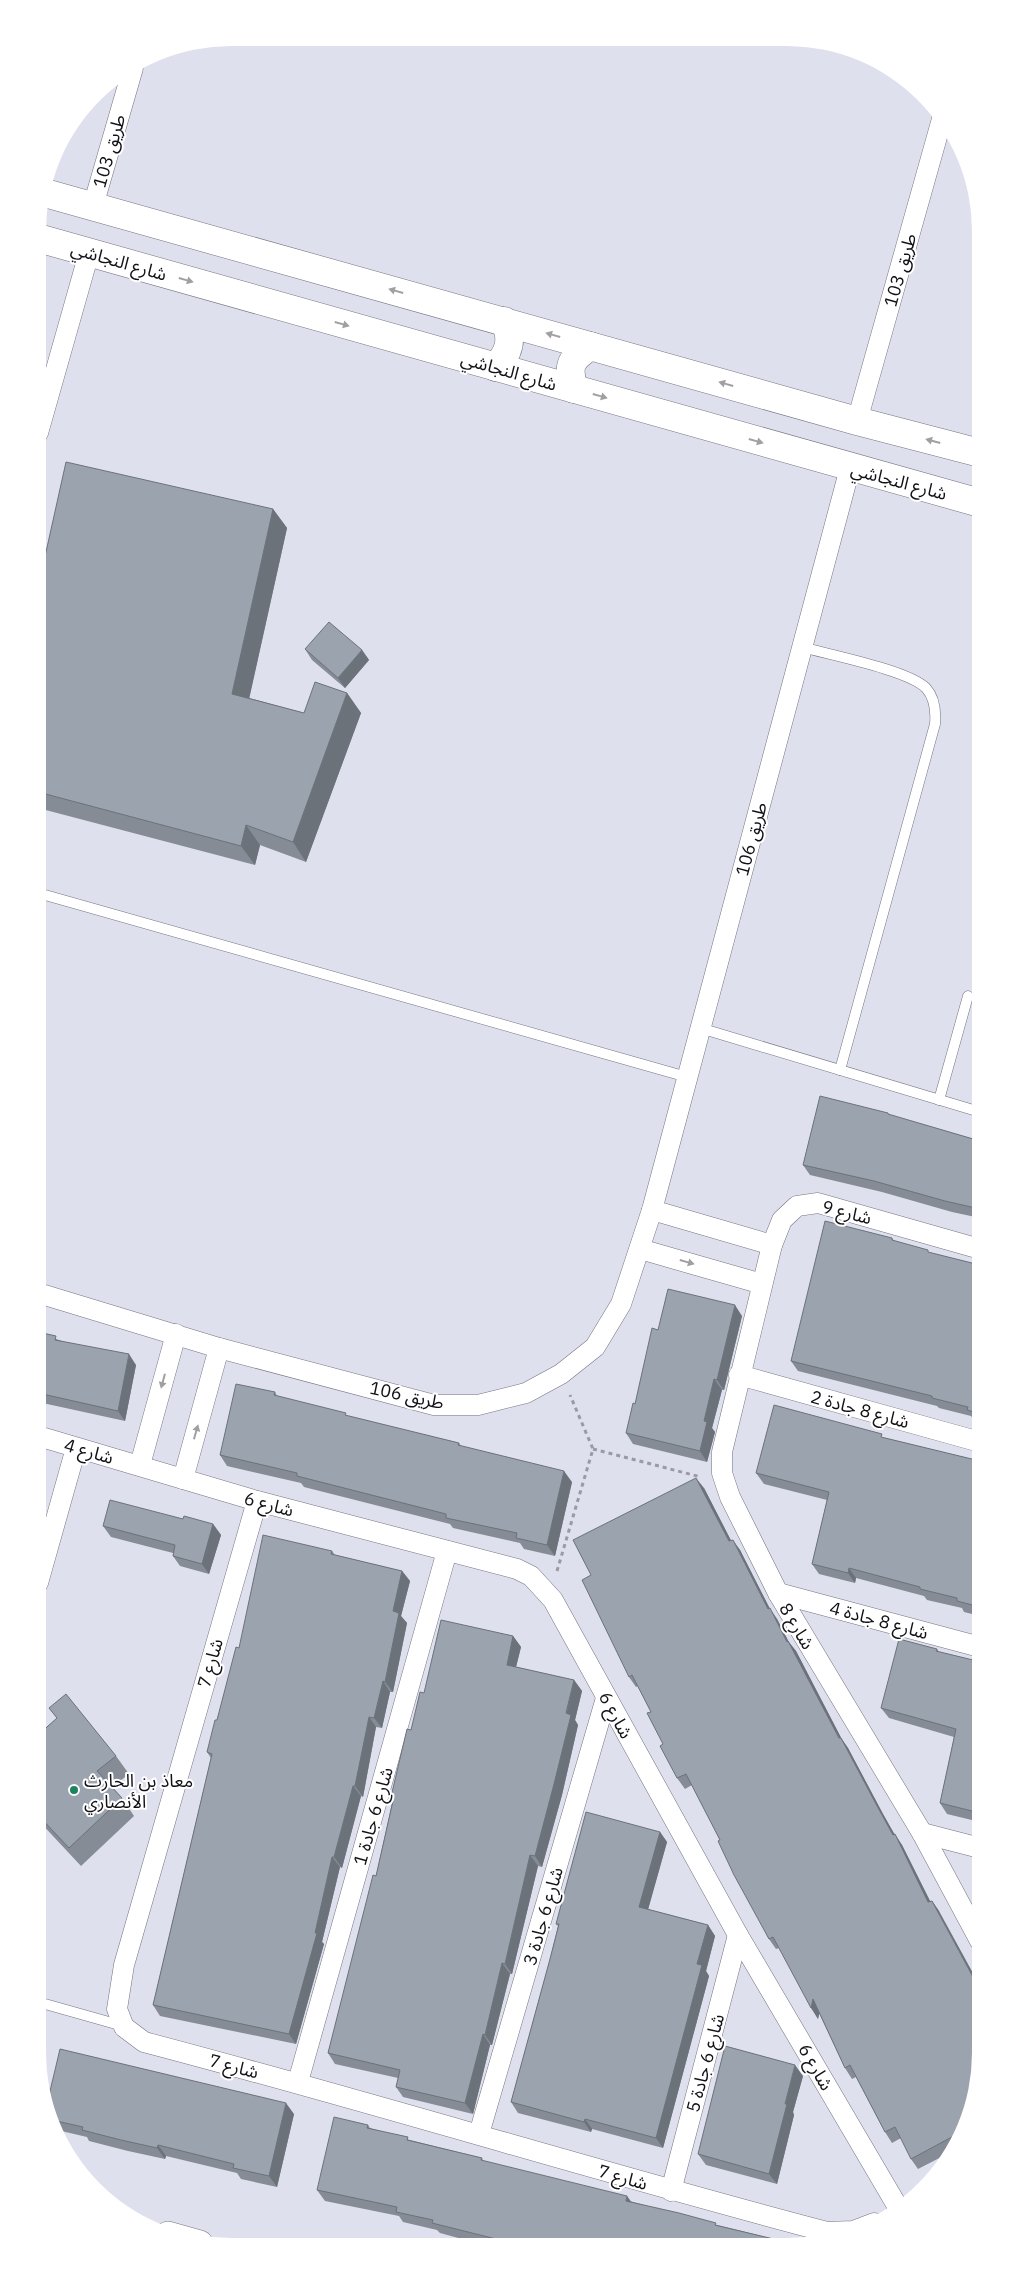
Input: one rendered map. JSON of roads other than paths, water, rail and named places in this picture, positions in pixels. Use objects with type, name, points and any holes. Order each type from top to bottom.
[{"type":"main road","points":[[50,194],[858,421],[972,451]]},
{"type":"main road","name":"شارع النجاشي","points":[[46,240],[972,501]]},
{"type":"main road","points":[[496,367],[505,357],[509,348],[509,330],[504,322]]},
{"type":"main road","points":[[574,389],[570,368],[573,361],[590,346]]},
{"type":"street","name":"طريق 103","points":[[93,206],[130,77]]},
{"type":"street","name":"طريق 103","points":[[858,421],[940,127]]},
{"type":"street","points":[[46,405],[89,253]]},
{"type":"street","name":"طريق 106","points":[[46,1295],[219,1348],[434,1404],[478,1405],[526,1393],[561,1374],[595,1347],[621,1304],[652,1210],[850,468]]},
{"type":"street","name":"شارع 9","points":[[762,1284],[772,1245],[782,1220],[797,1206],[818,1203],[972,1247]]},
{"type":"street","points":[[652,1210],[772,1245]]},
{"type":"street","points":[[640,1249],[762,1284]]},
{"type":"street","name":"شارع 8","points":[[762,1284],[722,1452],[722,1473],[725,1483],[778,1593],[922,1833],[972,1926]]},
{"type":"street","points":[[140,1465],[176,1334]]},
{"type":"street","points":[[183,1479],[219,1348]]},
{"type":"street","name":"شارع 8 جادة 2","points":[[739,1375],[972,1440]]},
{"type":"street","name":"شارع 4","points":[[46,1439],[140,1465]]},
{"type":"street","points":[[46,1555],[76,1448]]},
{"type":"street","name":"شارع 6","points":[[140,1465],[258,1501],[517,1569],[532,1576],[549,1596],[738,1934],[895,2202]]},
{"type":"street","name":"شارع 7","points":[[258,1501],[124,1965],[117,2009],[124,2027],[144,2042],[298,2082],[671,2191],[832,2232]]},
{"type":"street","name":"شارع 6 جادة 1","points":[[298,2082],[448,1551]]},
{"type":"street","name":"شارع 8 جادة 4","points":[[778,1593],[972,1645]]},
{"type":"street","name":"شارع 6 جادة 3","points":[[479,2134],[606,1698]]},
{"type":"street","points":[[922,1833],[972,1846]]},
{"type":"street","name":"شارع 6 جادة 5","points":[[671,2191],[738,1934]]},
{"type":"lane","points":[[802,647],[908,676],[927,690],[933,700],[936,712],[935,724],[840,1070]]},
{"type":"lane","points":[[46,895],[687,1077]]},
{"type":"lane","points":[[939,1100],[968,996]]},
{"type":"lane","points":[[700,1028],[972,1110]]},
{"type":"lane","points":[[46,2004],[124,2027]]},
{"type":"place","name":"معاذ بن الحارث الأنصاري","points":[[74,1790]]}]
